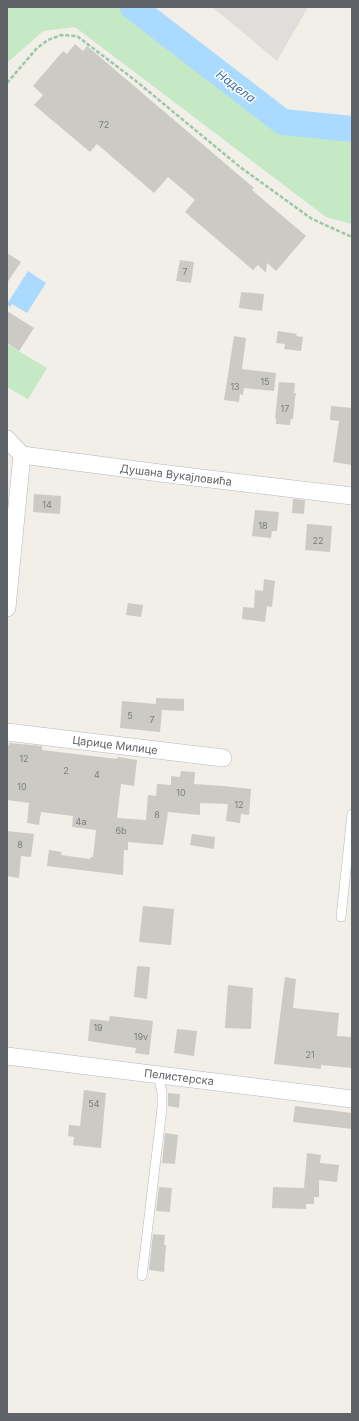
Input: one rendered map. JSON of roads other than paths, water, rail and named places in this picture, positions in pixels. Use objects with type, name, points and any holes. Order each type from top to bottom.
[{"type":"street","points":[[7,439],[22,455],[7,608]]},
{"type":"street","name":"Душана Вукајловића","points":[[22,455],[352,496]]},
{"type":"street","name":"Царице Милице","points":[[7,732],[223,758]]},
{"type":"street","name":"Пелистерска","points":[[7,1056],[352,1099]]},
{"type":"lane","points":[[341,917],[352,814]]},
{"type":"lane","points":[[142,1276],[162,1108],[162,1092],[158,1075]]},
{"type":"water","points":[[28,271],[46,283],[27,313],[12,304],[10,307],[7,304]]},
{"type":"waterway","name":"Надела","points":[[133,7],[283,122],[352,129]]}]
